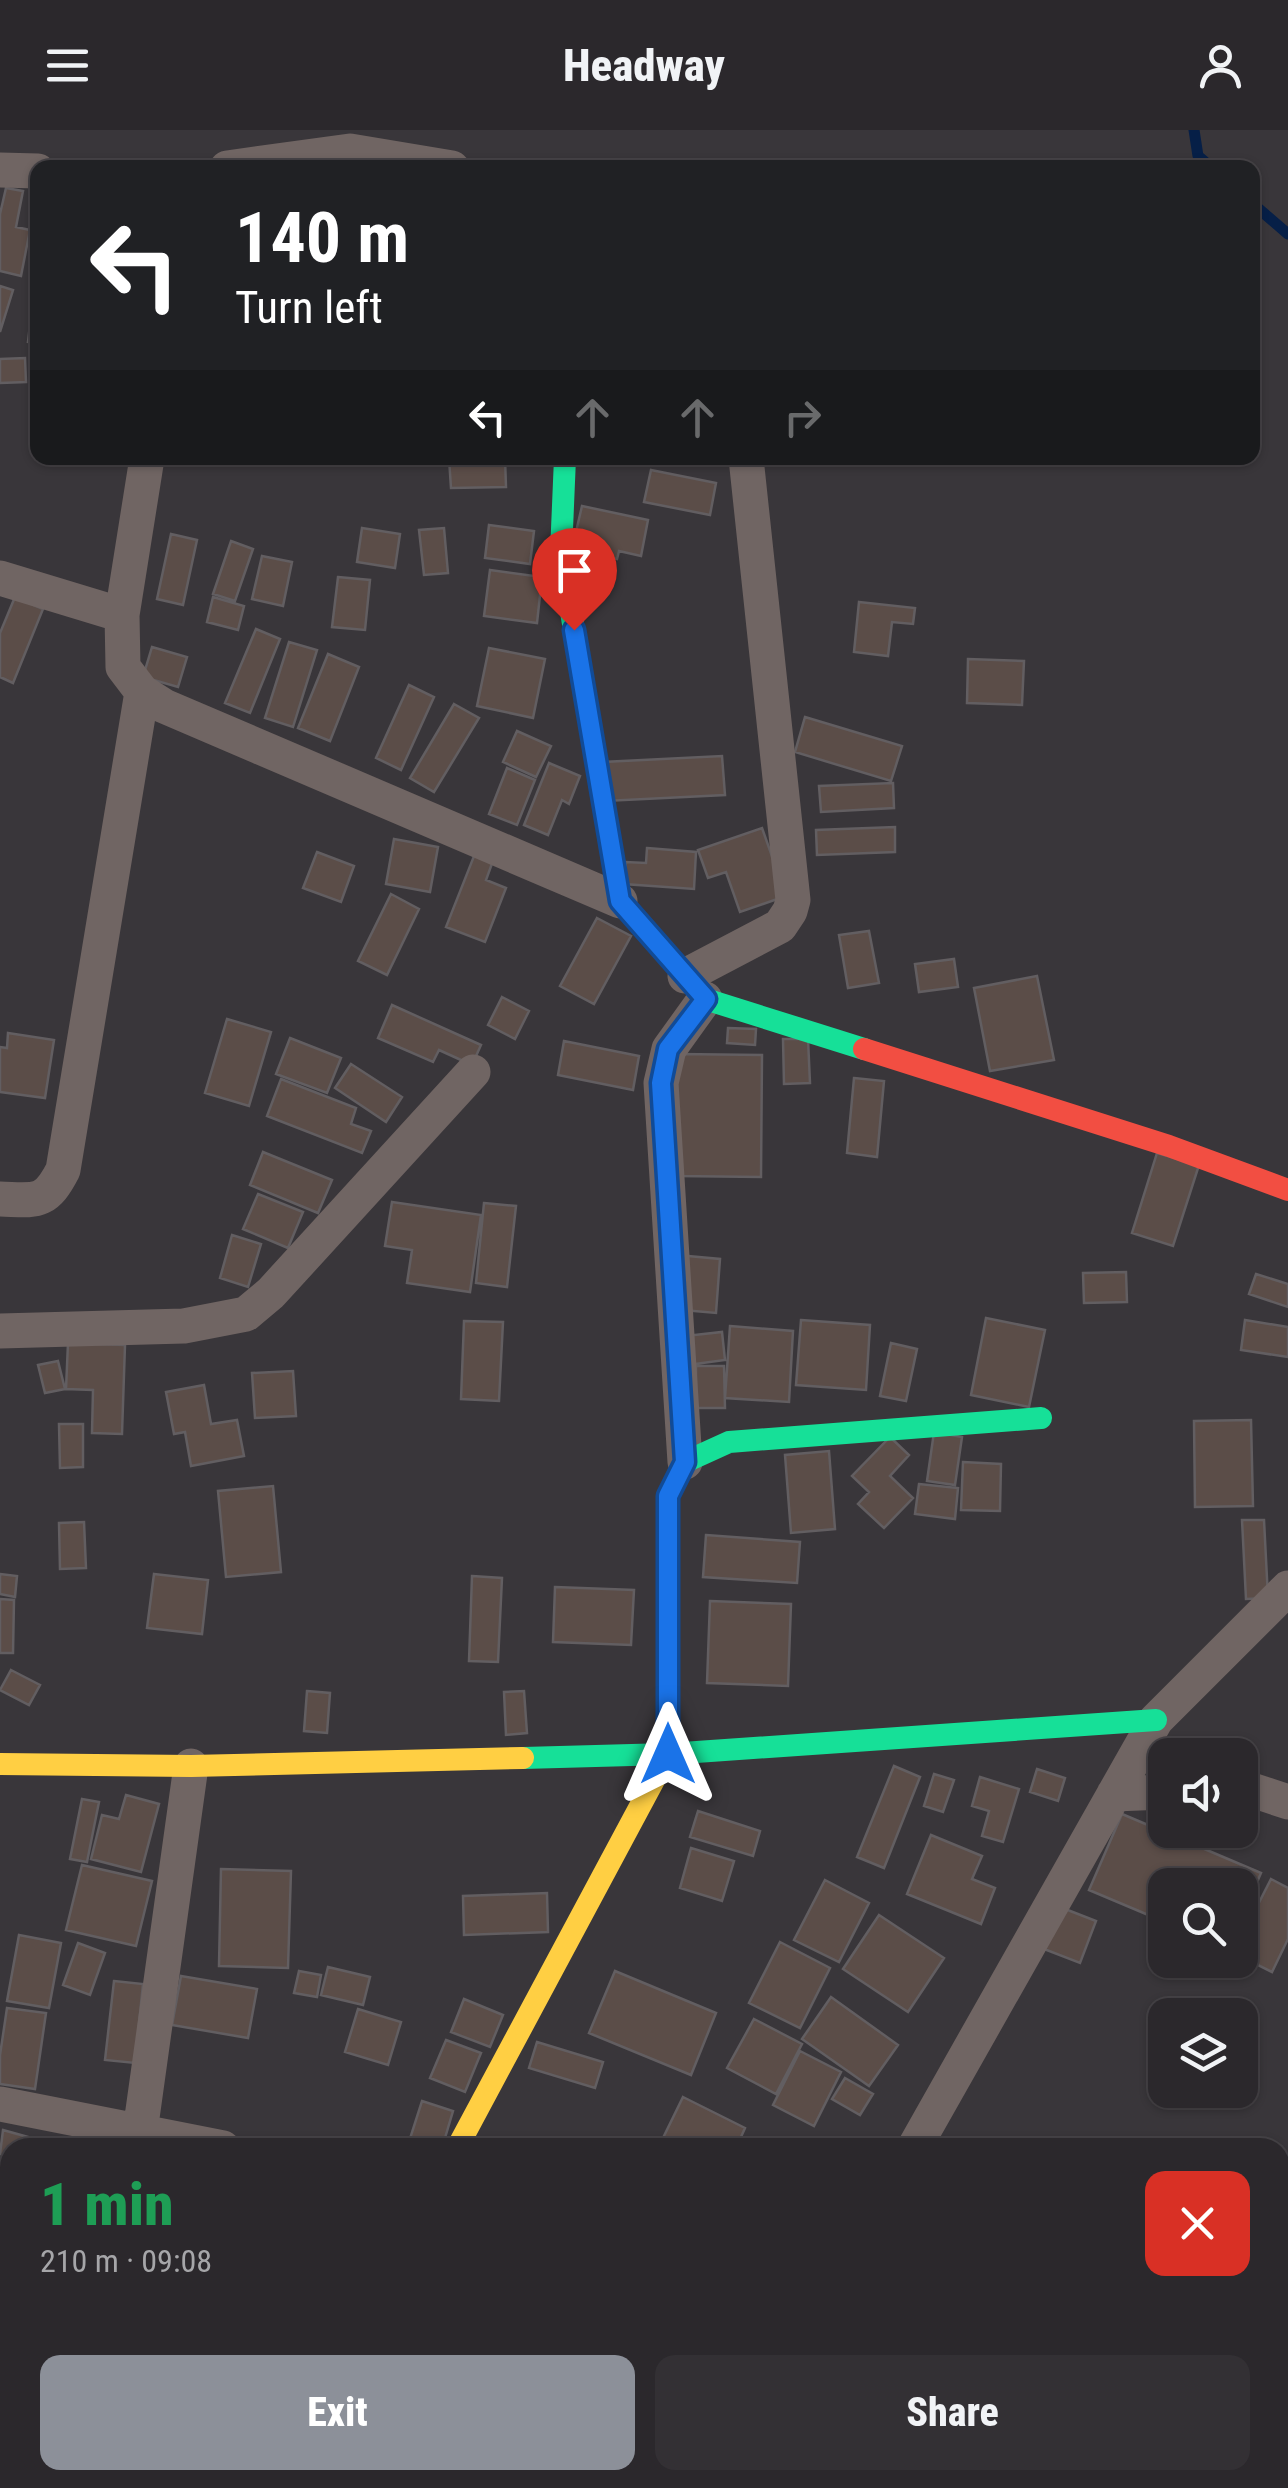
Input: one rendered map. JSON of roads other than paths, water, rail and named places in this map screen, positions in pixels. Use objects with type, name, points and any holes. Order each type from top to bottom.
[{"type":"street","points":[[285,160],[350,151],[404,160]]},
{"type":"street","points":[[0,170],[30,171]]},
{"type":"street","points":[[145,465],[122,615],[123,667],[142,692],[164,706],[620,901],[695,988],[1169,1146],[1288,1190]]},
{"type":"street","points":[[564,465],[560,553],[620,901]]},
{"type":"street","points":[[462,2138],[668,1754],[668,1496],[685,1462],[661,1083],[668,1049],[695,988],[780,926],[793,900],[747,465]]},
{"type":"street","points":[[0,578],[122,615]]},
{"type":"street","points":[[0,1199],[34,1200],[52,1192],[63,1170],[142,692]]},
{"type":"street","points":[[0,1332],[184,1326],[246,1314],[271,1293],[473,1072]]},
{"type":"street","points":[[685,1462],[729,1442],[1041,1418]]},
{"type":"street","points":[[920,2138],[1156,1720],[1288,1588]]},
{"type":"street","points":[[0,1764],[190,1766],[668,1754],[1156,1720]]},
{"type":"street","points":[[140,2132],[190,1766]]},
{"type":"street","points":[[1258,1792],[1288,1802]]},
{"type":"street","points":[[1114,1794],[1148,1793]]},
{"type":"street","points":[[0,2104],[171,2138]]},
{"type":"waterway","points":[[1194,130],[1198,156],[1203,160]]},
{"type":"waterway","points":[[1260,210],[1288,234]]}]
